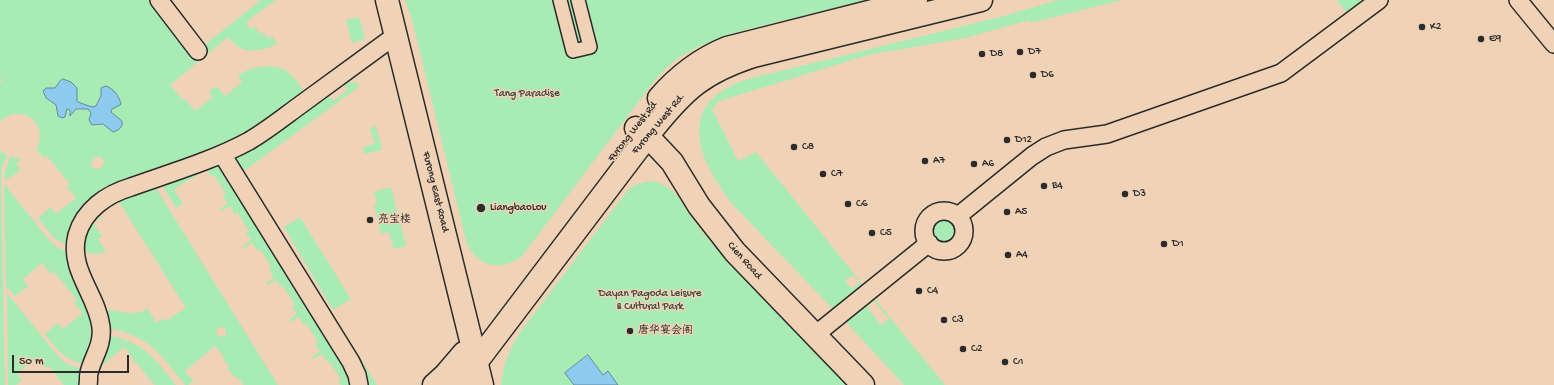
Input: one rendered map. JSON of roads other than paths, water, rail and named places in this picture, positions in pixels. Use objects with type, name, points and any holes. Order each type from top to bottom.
[{"type":"main road","name":"Furong East Road","points":[[387,0],[482,385]]},
{"type":"main road","name":"Furong West Rd","points":[[434,385],[475,352],[641,132],[664,92],[682,74],[698,62],[740,43],[916,0]]},
{"type":"main road","name":"Furong West Rd.","points":[[641,132],[679,98],[707,76],[722,68],[753,56],[981,0]]},
{"type":"main road","name":"Cien Road","points":[[641,132],[672,162],[699,206],[735,252],[815,335],[856,382]]},
{"type":"main road","points":[[456,385],[475,352]]},
{"type":"street","points":[[159,0],[198,51]]},
{"type":"street","points":[[560,0],[573,51],[590,47],[578,0]]},
{"type":"street","points":[[958,216],[1032,156],[1046,147],[1064,140],[1108,134],[1281,73],[1379,0]]},
{"type":"street","points":[[1518,0],[1554,44]]},
{"type":"street","points":[[88,385],[89,374],[99,348],[101,327],[98,312],[79,272],[76,259],[76,240],[83,223],[97,205],[109,195],[222,154],[249,140],[267,129],[396,35]]},
{"type":"street","points":[[222,154],[351,362],[357,375],[359,385]]},
{"type":"street","points":[[938,212],[946,212],[958,216],[963,226],[964,233],[956,246],[950,250],[942,251],[929,243],[925,237],[924,227],[926,222],[932,216],[938,212]]},
{"type":"street","points":[[815,335],[929,243]]},
{"type":"water","points":[[63,79],[71,82],[77,88],[78,102],[92,107],[96,106],[101,96],[101,88],[106,86],[114,91],[121,104],[112,109],[111,112],[122,121],[122,126],[113,132],[103,124],[92,125],[89,120],[91,113],[88,109],[76,109],[70,116],[70,110],[67,109],[65,117],[62,118],[58,116],[56,105],[46,98],[43,91],[46,88],[55,88]]},
{"type":"water","points":[[588,355],[603,375],[608,371],[618,385],[574,385],[565,373]]},
{"type":"place","name":"K2","points":[[1422,27]]},
{"type":"place","name":"E9","points":[[1481,39]]},
{"type":"place","name":"D7","points":[[1020,52]]},
{"type":"place","name":"D8","points":[[982,54]]},
{"type":"place","name":"D6","points":[[1033,75]]},
{"type":"place","name":"D12","points":[[1007,140]]},
{"type":"place","name":"C8","points":[[794,147]]},
{"type":"place","name":"A7","points":[[925,161]]},
{"type":"place","name":"A6","points":[[974,164]]},
{"type":"place","name":"C7","points":[[823,174]]},
{"type":"place","name":"B4","points":[[1044,186]]},
{"type":"place","name":"D3","points":[[1125,194]]},
{"type":"place","name":"C6","points":[[848,204]]},
{"type":"place","name":"LiangbaoLou","points":[[481,208]]},
{"type":"place","name":"A5","points":[[1007,212]]},
{"type":"place","name":"亮宝楼","points":[[370,220]]},
{"type":"place","name":"C5","points":[[872,233]]},
{"type":"place","name":"D1","points":[[1164,244]]},
{"type":"place","name":"A4","points":[[1008,255]]},
{"type":"place","name":"C4","points":[[919,291]]},
{"type":"place","name":"C3","points":[[944,320]]},
{"type":"place","name":"唐华宴会阁","points":[[630,331]]},
{"type":"place","name":"C2","points":[[963,349]]},
{"type":"place","name":"C1","points":[[1005,362]]},
{"type":"park label","name":"Tang Paradise","points":[[527,94]]},
{"type":"park label","name":"Dayan Pagoda Leisure & Cultural Park","points":[[650,300]]}]
